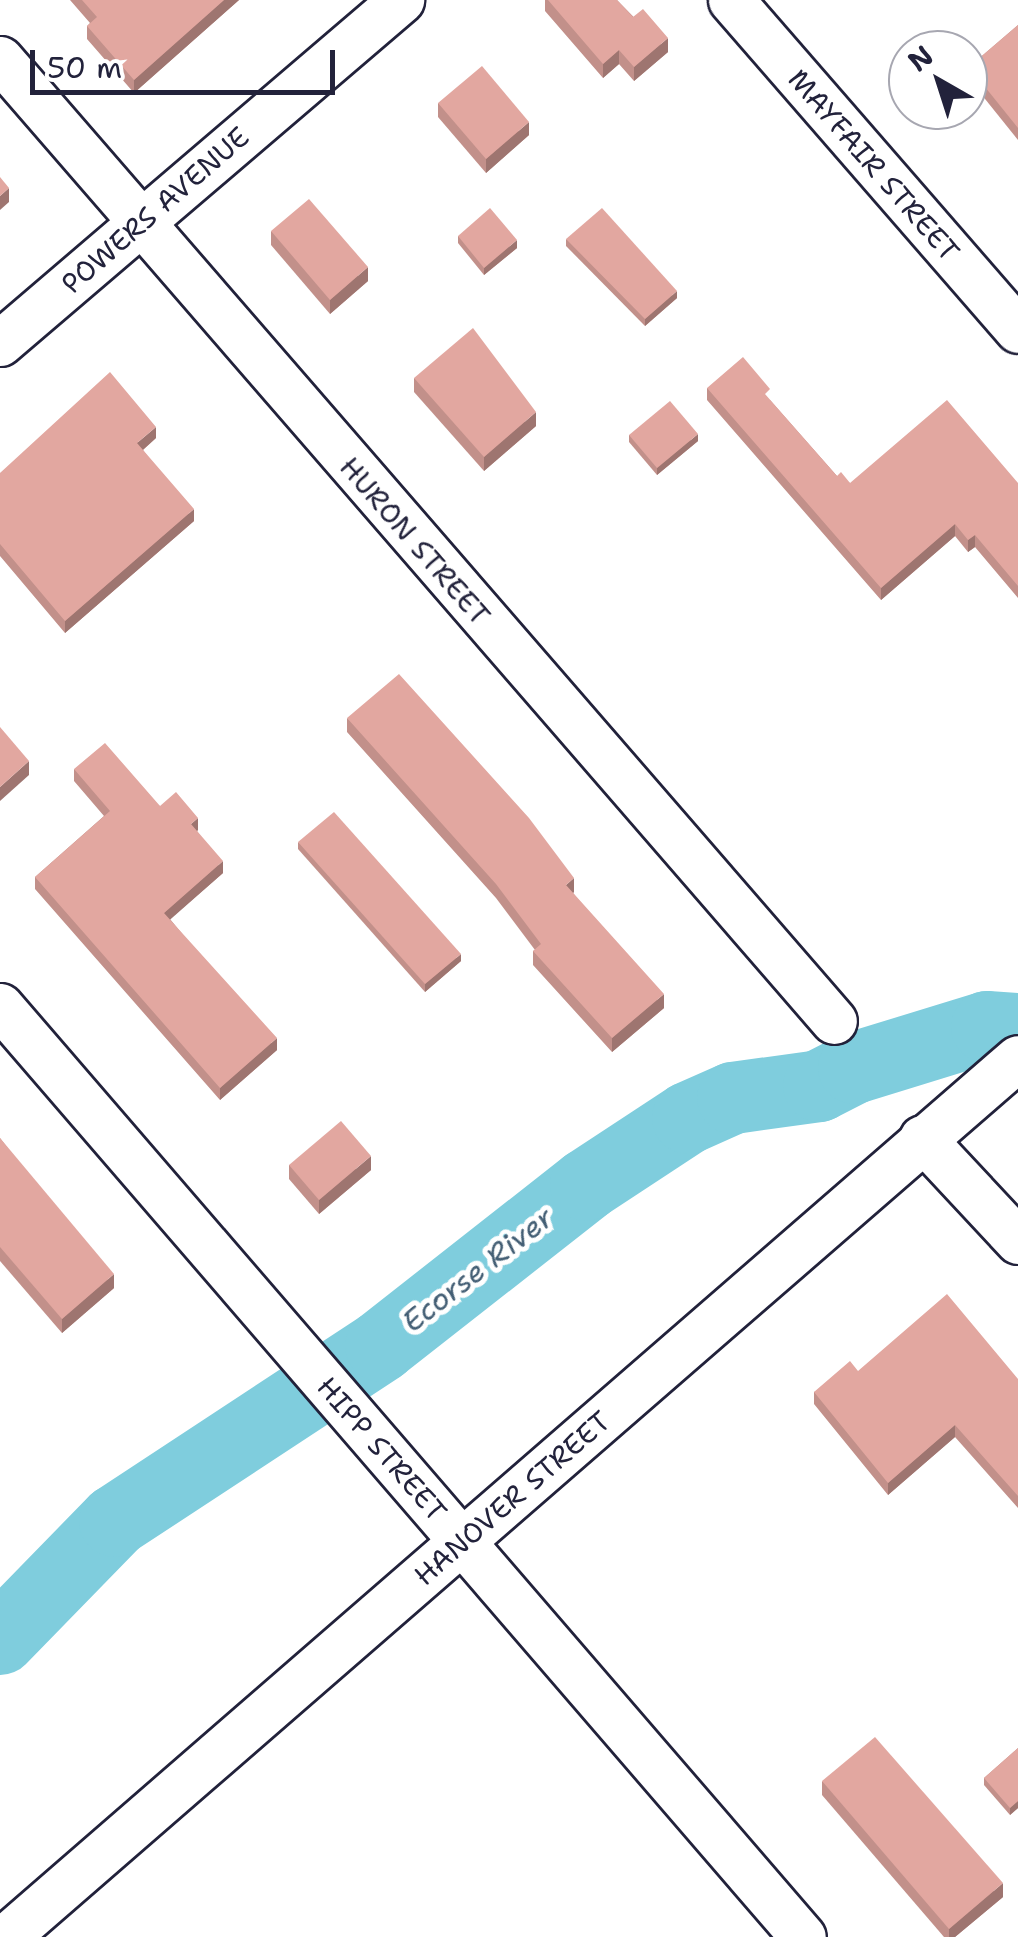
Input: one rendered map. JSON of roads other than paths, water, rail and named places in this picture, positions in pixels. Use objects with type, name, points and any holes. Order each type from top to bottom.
[{"type":"street","name":"POWERS AVENUE","points":[[0,343],[401,0]]},
{"type":"street","name":"MAYFAIR STREET","points":[[730,0],[1018,330]]},
{"type":"street","name":"HURON STREET","points":[[0,59],[834,1021]]},
{"type":"street","name":"HIPP STREET","points":[[0,1006],[803,1937]]},
{"type":"street","name":"HANOVER STREET","points":[[6,1937],[1018,1058]]},
{"type":"street","points":[[922,1138],[1018,1241]]},
{"type":"waterway","name":"Ecorse River","points":[[0,1639],[115,1521],[381,1346],[586,1185],[688,1118],[733,1098],[819,1086],[854,1068],[987,1027],[1018,1029]]}]
